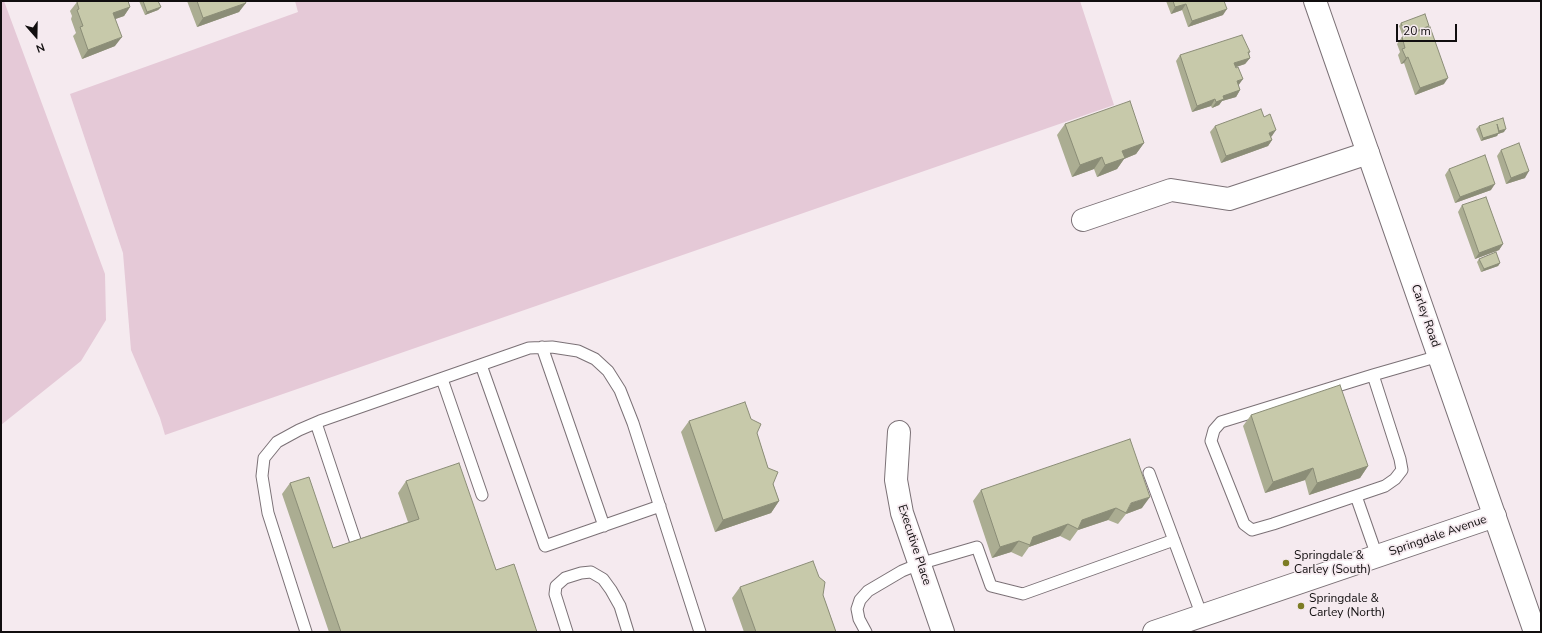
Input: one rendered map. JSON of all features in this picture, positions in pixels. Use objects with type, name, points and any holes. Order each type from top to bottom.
[{"type":"street","name":"Carley Road","points":[[1316,1],[1535,632]]},
{"type":"street","points":[[1083,220],[1171,190],[1229,199],[1368,153]]},
{"type":"street","name":"Executive Place","points":[[899,432],[896,480],[902,513],[943,632]]},
{"type":"street","name":"Springdale Avenue","points":[[1154,632],[1495,516]]},
{"type":"lane","points":[[542,347],[604,526]]},
{"type":"lane","points":[[306,632],[268,513],[262,476],[264,458],[277,442],[316,423],[529,348],[552,347],[578,351],[595,358],[608,371],[620,390],[633,422],[700,632]]},
{"type":"lane","points":[[1373,375],[1402,470],[1385,486],[1356,496],[1252,530],[1244,524],[1211,441],[1214,430],[1221,422],[1373,375],[1439,356]]},
{"type":"lane","points":[[481,365],[545,546],[660,506]]},
{"type":"lane","points":[[442,379],[482,495]]},
{"type":"lane","points":[[316,423],[356,540]]},
{"type":"lane","points":[[1149,473],[1202,616]]},
{"type":"lane","points":[[1356,496],[1377,556]]},
{"type":"lane","points":[[866,632],[859,619],[857,609],[860,600],[868,591],[902,571],[919,564],[977,547],[991,586],[1023,594],[1174,540]]},
{"type":"lane","points":[[567,632],[554,594],[556,586],[565,578],[581,573],[591,572],[603,579],[611,590],[620,606],[628,632]]},
{"type":"shaded area","points":[[1,1],[4,1],[105,274],[106,320],[81,361],[1,425]]},
{"type":"shaded area","points":[[295,1],[1080,1],[1114,105],[165,435],[160,418],[131,350],[123,253],[70,94],[298,12]]},
{"type":"building","points":[[128,1],[130,7],[113,13],[122,37],[88,50],[80,27],[83,26],[77,10],[79,9],[77,2]]},
{"type":"building","points":[[143,1],[158,1],[161,7],[147,12]]},
{"type":"building","points":[[197,1],[245,1],[246,3],[203,18]]},
{"type":"building","points":[[1173,1],[1224,1],[1227,9],[1192,21],[1186,4],[1175,7]]},
{"type":"building","points":[[1425,14],[1429,26],[1406,35],[1401,23]]},
{"type":"building","points":[[1430,27],[1448,78],[1420,88],[1408,57],[1406,58],[1402,49],[1405,48],[1402,37]]},
{"type":"building","points":[[1242,35],[1250,52],[1248,52],[1250,58],[1234,63],[1236,68],[1238,67],[1243,79],[1237,81],[1240,90],[1223,96],[1224,99],[1216,102],[1215,99],[1197,106],[1180,55]]},
{"type":"building","points":[[1130,101],[1144,143],[1122,151],[1125,158],[1105,165],[1102,157],[1080,165],[1065,124]]},
{"type":"building","points":[[1261,109],[1264,117],[1270,114],[1276,130],[1269,133],[1272,140],[1226,156],[1215,126]]},
{"type":"building","points":[[1503,118],[1506,129],[1499,131],[1497,124],[1499,133],[1483,138],[1479,126]]},
{"type":"building","points":[[1519,143],[1529,171],[1511,178],[1501,150]]},
{"type":"building","points":[[1485,155],[1495,184],[1460,197],[1449,169]]},
{"type":"building","points":[[1486,197],[1503,244],[1479,253],[1462,205]]},
{"type":"building","points":[[1496,252],[1500,263],[1484,269],[1479,259]]},
{"type":"building","points":[[1340,385],[1368,466],[1317,483],[1313,468],[1273,482],[1251,415]]},
{"type":"building","points":[[745,402],[751,419],[761,424],[757,433],[768,468],[778,472],[773,484],[779,501],[723,520],[689,421]]},
{"type":"building","points":[[1130,439],[1150,497],[1131,503],[1126,513],[1116,508],[1082,520],[1078,529],[1068,524],[1033,537],[1030,545],[1019,541],[1000,547],[981,490]]},
{"type":"building","points":[[459,463],[496,570],[514,564],[537,632],[341,632],[290,483],[309,477],[333,548],[419,519],[406,481]]},
{"type":"building","points":[[813,561],[819,577],[825,582],[823,595],[836,632],[756,632],[740,587]]},
{"type":"place","name":"Springdale & Carley (South)","points":[[1286,563]]},
{"type":"place","name":"Springdale & Carley (North)","points":[[1301,606]]}]
